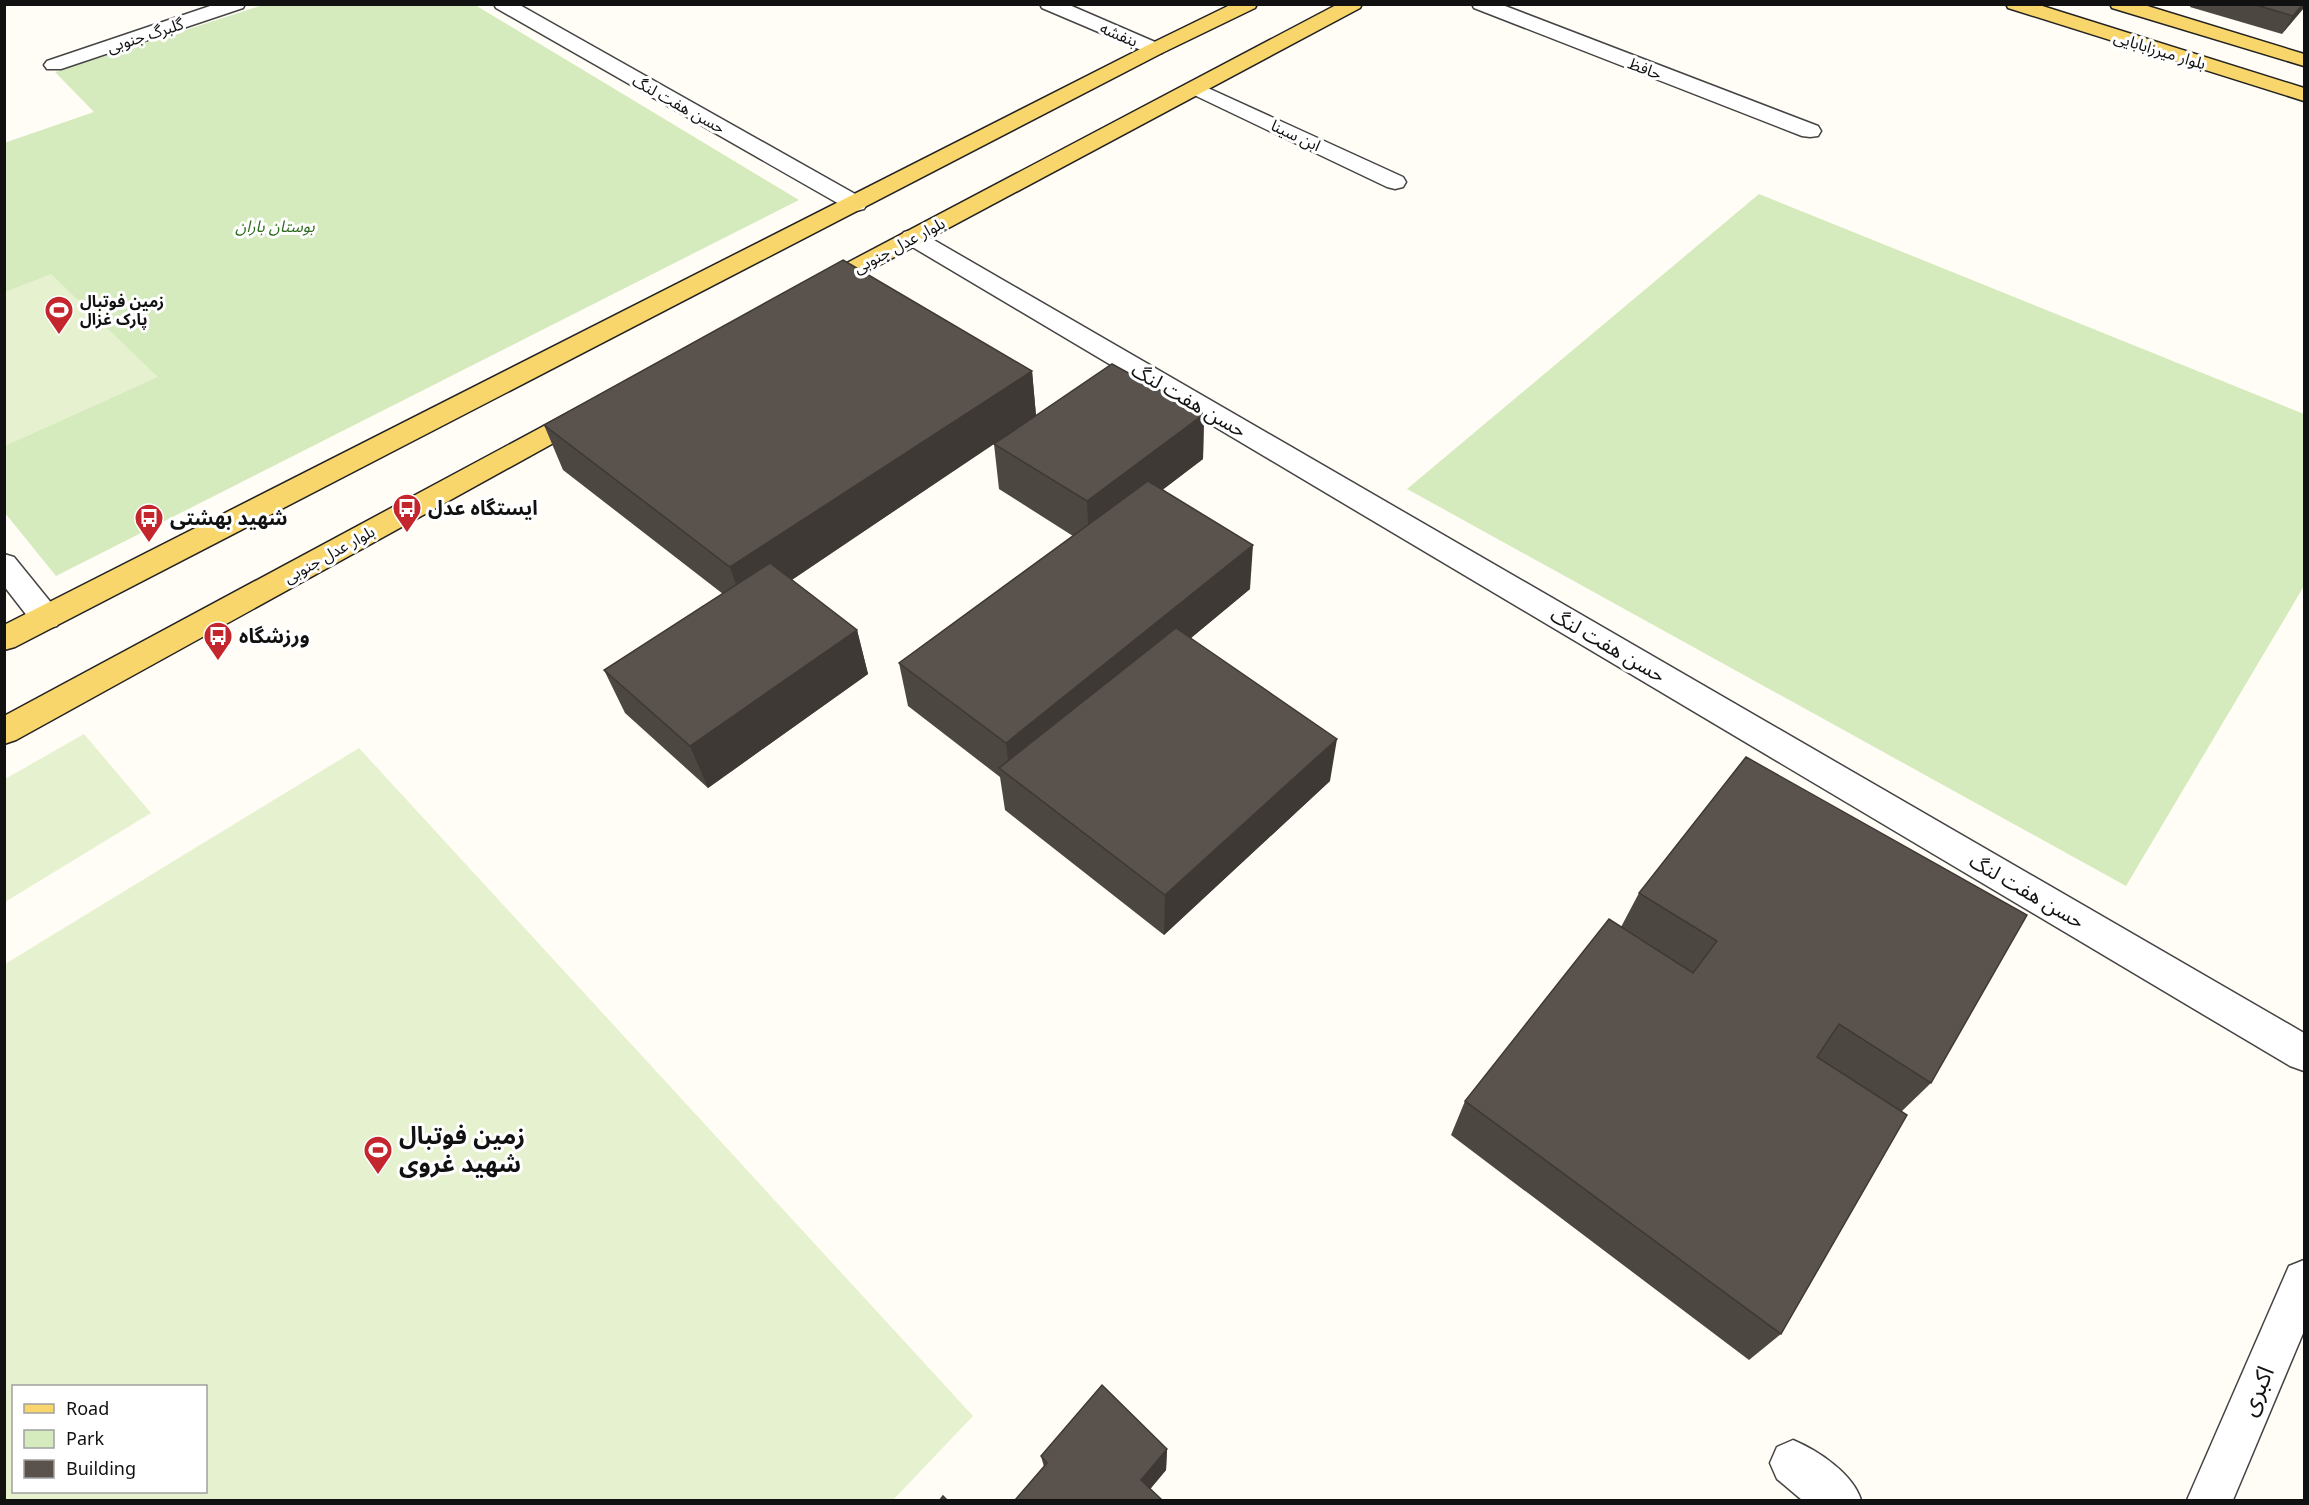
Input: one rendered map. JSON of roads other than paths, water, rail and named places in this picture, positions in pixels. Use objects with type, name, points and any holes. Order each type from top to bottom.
[{"type":"main road","points":[[4,639],[1155,49],[1248,4]]},
{"type":"main road","name":"بلوار عدل جنوبی","points":[[797,300],[1353,4]]},
{"type":"main road","name":"بلوار میرزابابایی","points":[[2015,4],[2304,95]]},
{"type":"main road","name":"بلوار میرزابابایی","points":[[2119,4],[2304,60]]},
{"type":"main road","name":"بلوار عدل جنوبی","points":[[4,731],[609,402]]},
{"type":"street","name":"گلبرگ جنوبی","points":[[54,65],[236,4]]},
{"type":"street","name":"بنفشه","points":[[1049,4],[1155,49]]},
{"type":"street","name":"حافظ","points":[[1481,4],[1810,131]]},
{"type":"street","name":"حسن هفت لنگ","points":[[507,5],[856,204]]},
{"type":"street","name":"ابن سینا","points":[[1197,88],[1395,182]]},
{"type":"street","name":"حسن هفت لنگ","points":[[912,237],[2304,1053]]},
{"type":"street","points":[[4,564],[46,618]]},
{"type":"street","name":"اکبری","points":[[2210,1500],[2304,1281]]},
{"type":"street","points":[[1793,1463],[1838,1500]]},
{"type":"place","name":"زمین فوتبال پارک غزال","points":[[59,336]]},
{"type":"place","name":"ایستگاه عدل","points":[[407,534]]},
{"type":"place","name":"شهید بهشتی","points":[[149,544]]},
{"type":"place","name":"ورزشگاه","points":[[218,662]]},
{"type":"place","name":"زمین فوتبال شهید غروی","points":[[378,1176]]},
{"type":"park label","name":"بوستان باران","points":[[275,226]]}]
